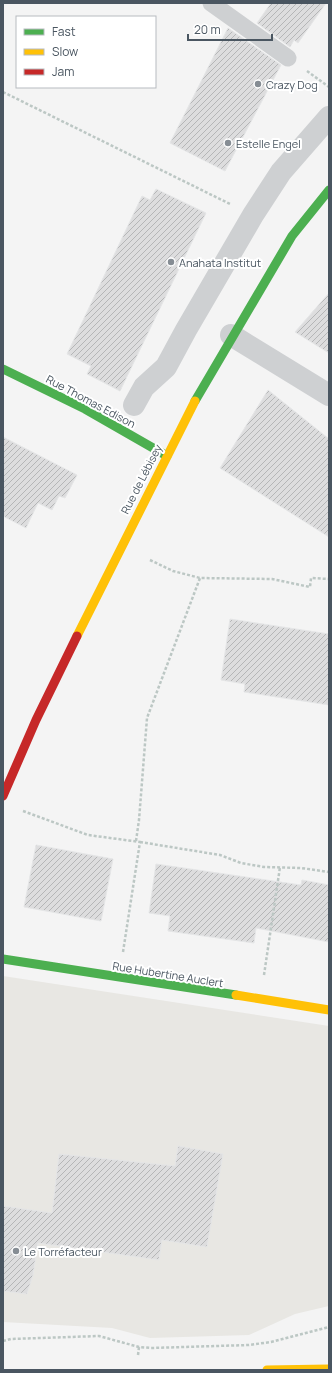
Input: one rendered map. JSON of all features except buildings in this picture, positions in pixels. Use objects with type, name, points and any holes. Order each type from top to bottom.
[{"type":"street","points":[[134,405],[144,387],[166,367],[245,228],[281,172],[329,117]]},
{"type":"street","name":"Rue de Lébisey","points":[[3,796],[36,720],[166,456],[202,387],[231,335],[292,236],[329,190]]},
{"type":"street","points":[[231,335],[329,395]]},
{"type":"street","name":"Rue Thomas Edison","points":[[3,369],[85,409],[166,456]]},
{"type":"street","name":"Rue Hubertine Auclert","points":[[3,959],[329,1010]]},
{"type":"street","points":[[267,1370],[329,1369]]},
{"type":"lane","points":[[212,3],[288,58]]},
{"type":"path","points":[[288,58],[329,87]]},
{"type":"path","points":[[3,92],[225,201]]},
{"type":"path","points":[[150,560],[173,572],[200,578],[272,580],[310,587],[311,578],[329,579]]},
{"type":"path","points":[[123,953],[138,842],[147,718],[200,578]]},
{"type":"path","points":[[23,811],[88,835],[220,856],[241,863],[329,872]]},
{"type":"path","points":[[264,975],[280,867]]},
{"type":"path","points":[[3,1341],[11,1339],[99,1336],[139,1347],[151,1348],[249,1345],[271,1342],[329,1327]]},
{"type":"path","points":[[138,1355],[139,1347]]},
{"type":"shaded area","points":[[3,976],[329,1026],[329,1306],[295,1314],[249,1335],[150,1338],[112,1328],[3,1322]]},
{"type":"traffic: fast","points":[[195,401],[292,236],[329,190]]},
{"type":"traffic: fast","points":[[3,369],[85,409],[167,456]]},
{"type":"traffic: fast","points":[[3,959],[236,995]]},
{"type":"traffic: slow","points":[[77,636],[195,401]]},
{"type":"traffic: slow","points":[[236,995],[329,1010]]},
{"type":"traffic: slow","points":[[267,1370],[329,1369]]},
{"type":"traffic: jam","points":[[3,796],[36,720],[77,636]]},
{"type":"place","name":"Crazy Dog","points":[[258,84]]},
{"type":"place","name":"Estelle Engel","points":[[228,143]]},
{"type":"place","name":"Anahata Institut","points":[[171,262]]},
{"type":"place","name":"Le Torréfacteur","points":[[16,1251]]}]
